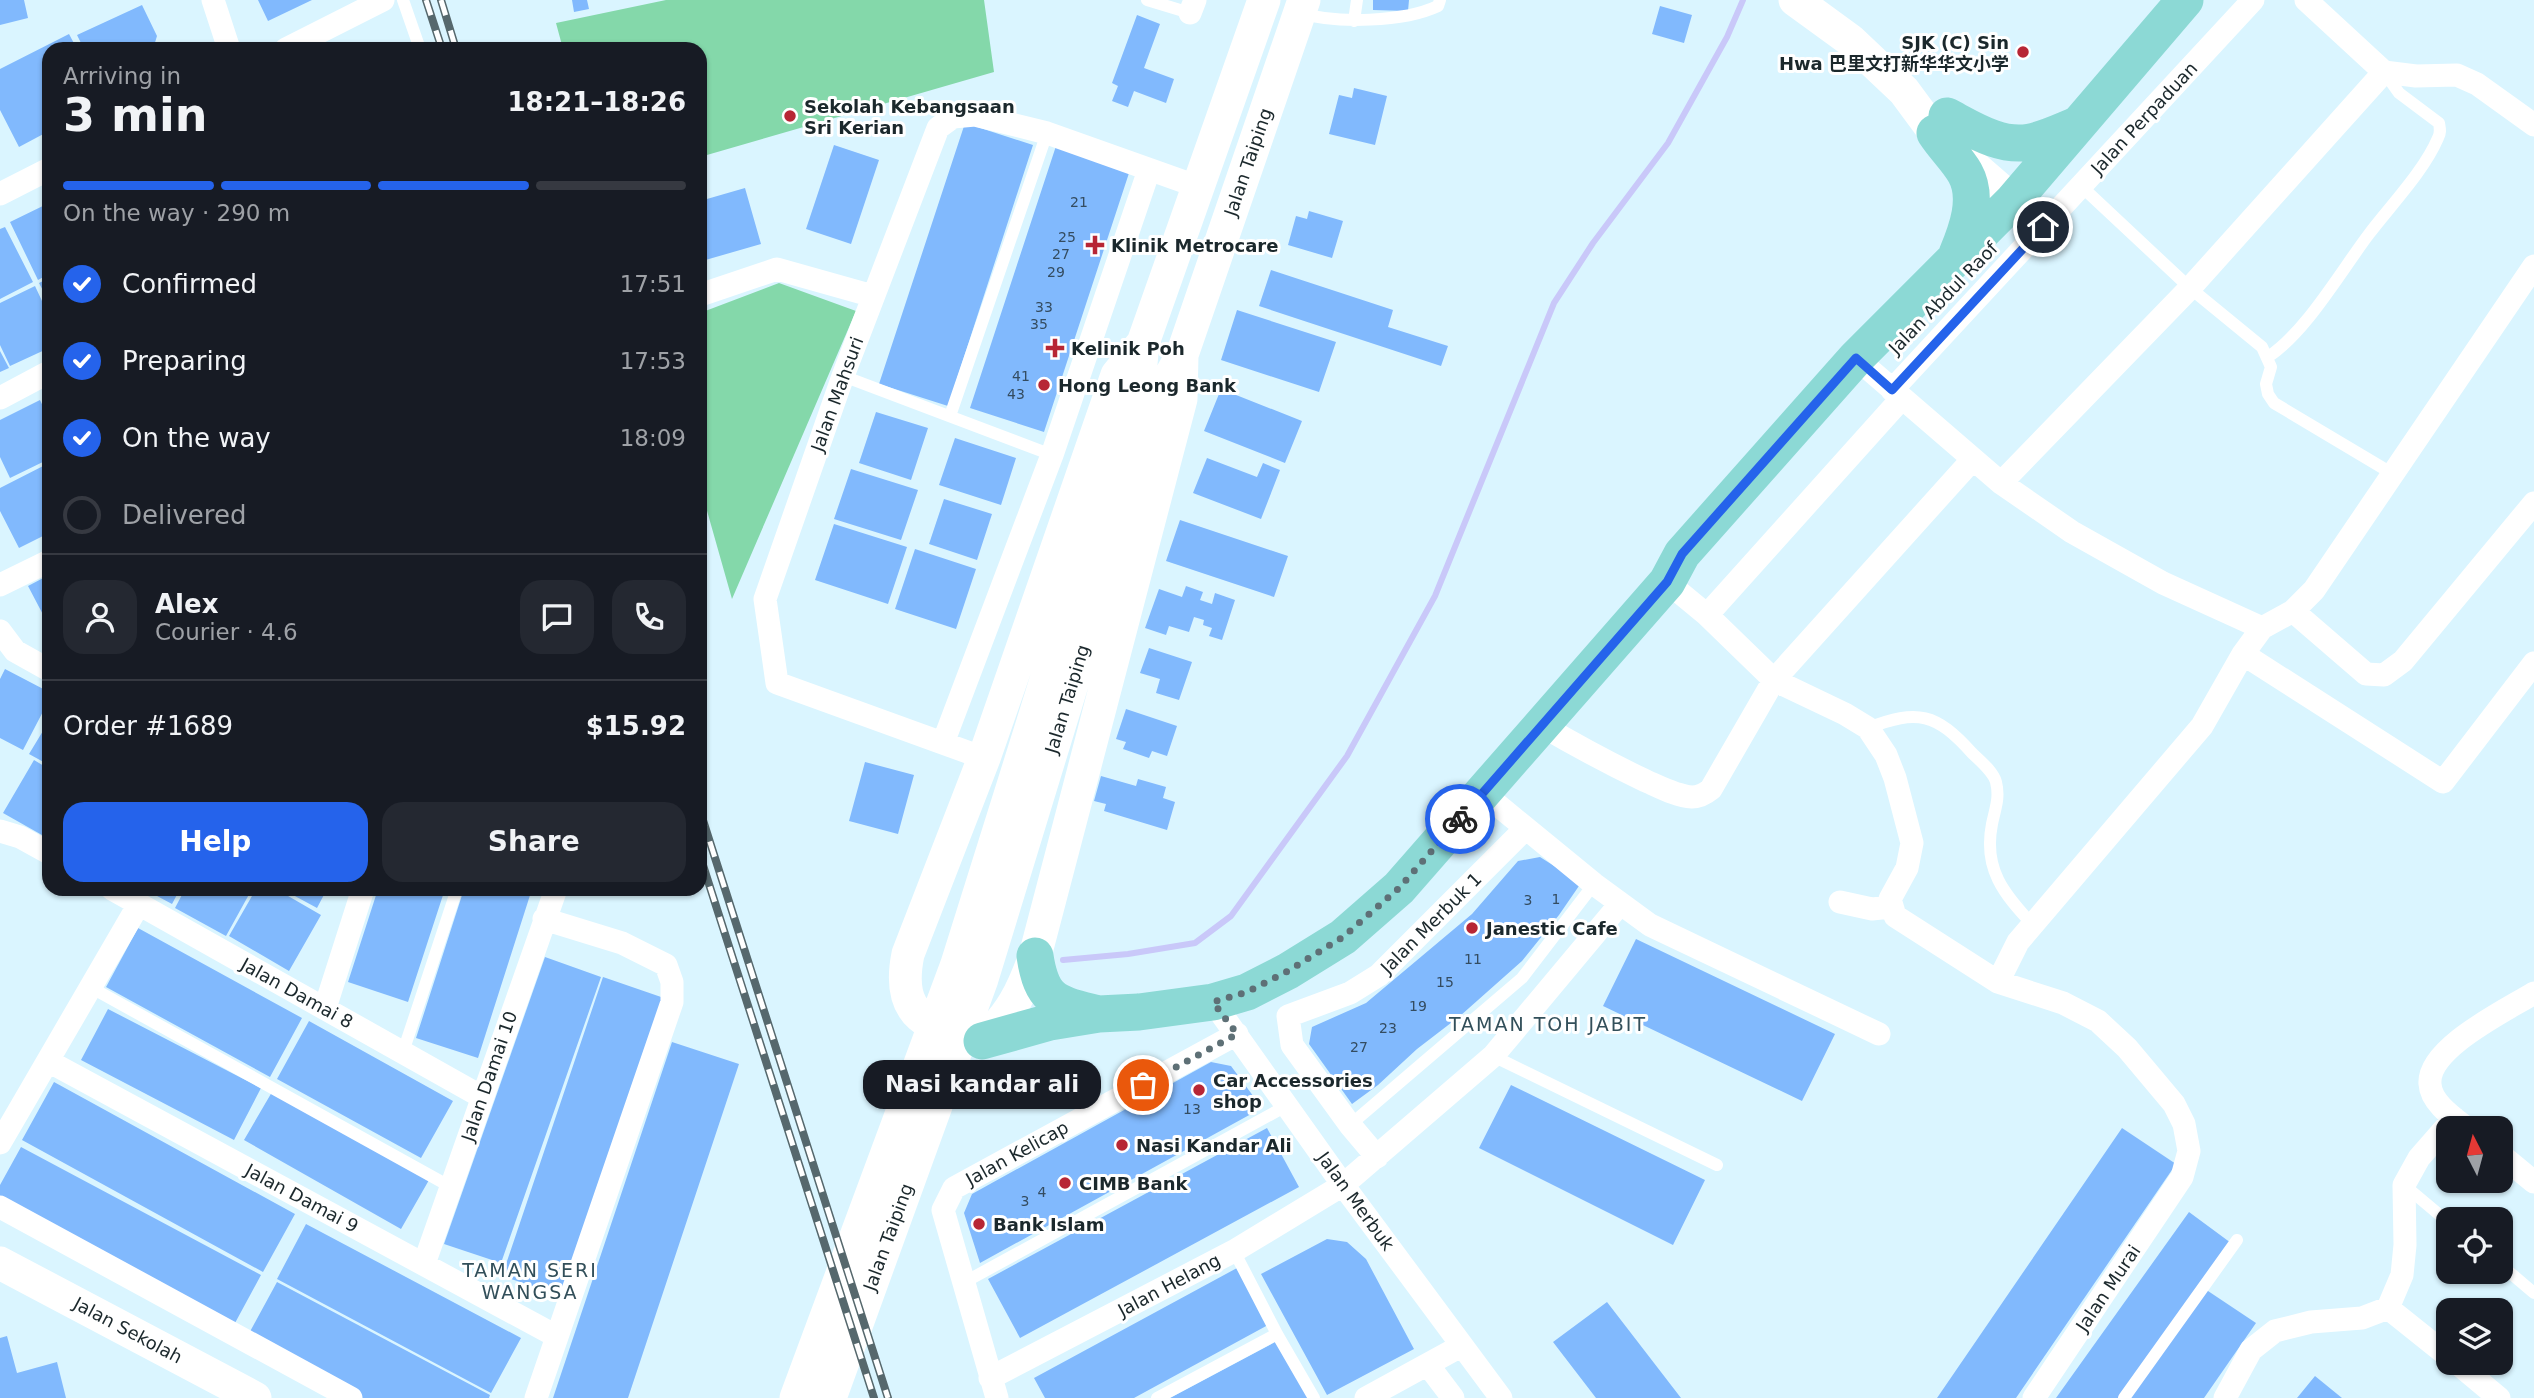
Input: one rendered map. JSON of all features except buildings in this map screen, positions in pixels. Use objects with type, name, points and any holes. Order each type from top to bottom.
[{"type":"main road","name":"Jalan Taiping","points":[[830,1398],[982,979],[1139,384],[1143,342],[1264,0]]},
{"type":"main road","points":[[1795,0],[1850,40],[2027,198]]},
{"type":"main road","name":"Jalan Abdul Raof","points":[[1880,380],[1955,259],[2027,198],[2079,124],[2185,0]]},
{"type":"main road","name":"Jalan Abdul Raof","points":[[1099,1014],[1139,1012],[1213,1002],[1247,992],[1288,971],[1343,937],[1399,888],[1667,582],[1694,566],[1880,380],[2027,198],[2206,0]]},
{"type":"main road","name":"Jalan Taiping","points":[[796,1398],[957,964],[1083,604],[1161,393],[1182,355],[1302,6]]},
{"type":"main road","points":[[1941,124],[1973,130],[2010,143],[2029,142],[2079,124]]},
{"type":"main road","points":[[1941,124],[1971,191],[1968,223],[1955,259]]},
{"type":"main road","points":[[1099,1014],[1050,1022],[982,1041],[945,1031],[923,1020],[909,1001],[904,978],[908,954],[984,758],[1117,376],[1143,342]]},
{"type":"main road","points":[[982,1041],[1014,1006],[1035,956],[1181,399],[1182,355]]},
{"type":"main road","points":[[1035,956],[1039,982],[1051,997],[1069,1006],[1099,1014]]},
{"type":"main road","name":"Jalan Sekolah","points":[[0,1263],[255,1398]]},
{"type":"street","points":[[213,0],[227,42]]},
{"type":"street","points":[[315,42],[383,0]]},
{"type":"street","name":"Jalan Perpaduan","points":[[1707,615],[1880,380],[2081,186],[2253,0]]},
{"type":"street","points":[[2306,0],[2384,72],[2416,76],[2457,75],[2477,84],[2534,125]]},
{"type":"street","points":[[2001,483],[2190,288],[2384,72]]},
{"type":"street","name":"Jalan Mahsuri","points":[[943,743],[777,682],[765,599],[842,376],[938,128],[953,117],[975,116],[1047,133]]},
{"type":"street","points":[[1047,133],[1199,187]]},
{"type":"street","points":[[984,758],[943,743],[1052,455],[1149,170]]},
{"type":"street","points":[[0,194],[42,173]]},
{"type":"street","points":[[1667,582],[1707,615],[1774,680],[1868,728],[1886,755],[1895,778],[1912,843],[1907,868],[1890,900],[1895,916],[1998,982],[2018,942],[2202,726],[2243,654],[2262,628],[2293,611],[2314,590],[2534,266]]},
{"type":"street","points":[[707,293],[776,269],[873,296]]},
{"type":"street","points":[[0,398],[42,376]]},
{"type":"street","points":[[1880,380],[2001,483],[2072,532],[2163,583],[2262,628]]},
{"type":"street","points":[[1052,455],[1084,466]]},
{"type":"street","points":[[1541,725],[1599,759],[1662,788],[1682,796],[1704,795],[1711,789],[1774,680],[1973,458]]},
{"type":"street","points":[[2293,611],[2366,674],[2384,675],[2403,661],[2534,503]]},
{"type":"street","points":[[0,585],[42,564]]},
{"type":"street","points":[[0,631],[15,651],[42,666]]},
{"type":"street","points":[[2243,654],[2443,782],[2534,663]]},
{"type":"street","points":[[1483,793],[1594,884],[1650,925],[1879,1034]]},
{"type":"street","name":"Jalan Merbuk 1","points":[[1350,1125],[1292,1045],[1288,1016],[1350,993],[1379,975],[1525,829]]},
{"type":"street","points":[[0,831],[20,837],[42,849]]},
{"type":"street","name":"Jalan Damai 8","points":[[125,896],[482,1097]]},
{"type":"street","points":[[325,1008],[361,896]]},
{"type":"street","name":"Jalan Damai 10","points":[[424,1264],[553,896]]},
{"type":"street","points":[[1840,902],[1872,909],[1891,907]]},
{"type":"street","points":[[0,1143],[139,904]]},
{"type":"street","name":"Jalan Helang","points":[[994,1388],[1234,1251],[1343,1185],[1493,1056],[1620,904]]},
{"type":"street","points":[[536,1398],[555,1336],[672,1002],[672,982],[666,965],[622,943],[544,919]]},
{"type":"street","name":"Jalan Murai","points":[[1998,982],[2063,1003],[2098,1021],[2127,1048],[2174,1104],[2184,1124],[2189,1152],[2182,1177],[2034,1398]]},
{"type":"street","points":[[2454,1116],[2435,1098],[2430,1083],[2433,1067],[2448,1048],[2534,993]]},
{"type":"street","name":"Jalan Merbuk","points":[[1213,1002],[1343,1185],[1502,1398]]},
{"type":"street","name":"Jalan Kelicap","points":[[994,1388],[943,1210],[954,1188],[1237,1034]]},
{"type":"street","name":"Jalan Damai 9","points":[[48,1061],[555,1336]]},
{"type":"street","points":[[1350,1125],[1377,1157]]},
{"type":"street","points":[[2225,1398],[2251,1350],[2275,1331],[2311,1322],[2362,1318],[2388,1308],[2402,1275],[2405,1245],[2403,1185],[2418,1158],[2436,1143]]},
{"type":"street","points":[[2513,1165],[2534,1182]]},
{"type":"street","points":[[0,1207],[351,1398]]},
{"type":"street","points":[[2388,1308],[2436,1346]]},
{"type":"street","points":[[1366,1398],[1461,1346]]},
{"type":"street","points":[[1428,1364],[1453,1398]]},
{"type":"street","points":[[2471,1375],[2499,1398]]},
{"type":"lane","points":[[403,0],[418,42]]},
{"type":"lane","points":[[1147,0],[1193,6]]},
{"type":"lane","points":[[1354,21],[1357,0]]},
{"type":"lane","points":[[1302,6],[1318,18],[1354,21],[1426,12],[1438,6],[1440,0]]},
{"type":"lane","points":[[2268,357],[2284,347],[2318,304],[2405,189],[2437,141],[2441,131],[2439,123],[2399,93],[2384,72]]},
{"type":"lane","points":[[950,416],[1047,133]]},
{"type":"lane","points":[[2081,186],[2190,288],[2262,347],[2270,367],[2266,384],[2268,394],[2274,403],[2393,474]]},
{"type":"lane","points":[[842,376],[1052,455]]},
{"type":"lane","points":[[1868,728],[1893,719],[1932,719],[1952,730],[1995,778],[1999,797],[1989,838],[1996,878],[2008,898],[2032,925]]},
{"type":"lane","points":[[1350,1125],[1522,978],[1594,884]]},
{"type":"lane","points":[[403,1052],[455,896]]},
{"type":"lane","points":[[90,987],[451,1187]]},
{"type":"lane","points":[[1493,1056],[1717,1165]]},
{"type":"lane","points":[[963,1283],[1288,1105]]},
{"type":"lane","points":[[2403,1185],[2436,1212]]},
{"type":"lane","points":[[2124,1398],[2237,1240]]},
{"type":"lane","points":[[1234,1251],[1277,1335],[1314,1398]]},
{"type":"lane","points":[[2513,1275],[2534,1293]]},
{"type":"lane","points":[[1157,1398],[1277,1335]]},
{"type":"green space","name":"Sekolah Kebangsaan Sri Kerian","points":[[666,0],[984,0],[994,72],[707,155],[707,42],[561,42],[556,23]]},
{"type":"green space","points":[[779,283],[856,311],[732,599],[707,511],[707,310]]},
{"type":"waterway","points":[[1063,960],[1128,954],[1195,943],[1231,916],[1347,756],[1435,596],[1554,303],[1593,243],[1668,143],[1727,37],[1743,0]]},
{"type":"railway","points":[[426,0],[440,42]]},
{"type":"railway","points":[[441,0],[454,42]]},
{"type":"railway","points":[[707,833],[888,1398]]},
{"type":"railway","points":[[707,878],[874,1398]]},
{"type":"way so far","points":[[1143,1085],[1237,1034],[1213,1002],[1247,992],[1288,971],[1343,937],[1399,888],[1460,819]]},
{"type":"place","name":"SJK (C) Sin Hwa 巴里文打新华华文小学","points":[[2023,52]]},
{"type":"place","name":"Sekolah Kebangsaan Sri Kerian","points":[[790,116]]},
{"type":"place","name":"Klinik Metrocare","points":[[1095,245]]},
{"type":"place","name":"Kelinik Poh","points":[[1055,348]]},
{"type":"place","name":"Hong Leong Bank","points":[[1044,385]]},
{"type":"place","name":"Janestic Cafe","points":[[1472,928]]},
{"type":"place","name":"Nasi kandar ali","points":[[1143,1085]]},
{"type":"place","name":"Car Accessories shop","points":[[1199,1090]]},
{"type":"place","name":"Nasi Kandar Ali","points":[[1122,1145]]},
{"type":"place","name":"CIMB Bank","points":[[1065,1183]]},
{"type":"place","name":"Bank Islam","points":[[979,1224]]},
{"type":"district","name":"TAMAN TOH JABIT","points":[[1548,1024]]},
{"type":"district","name":"TAMAN SERI WANGSA","points":[[530,1281]]},
{"type":"route","points":[[1460,819],[1667,582],[1682,554],[1856,358],[1892,390],[2043,227]]}]
